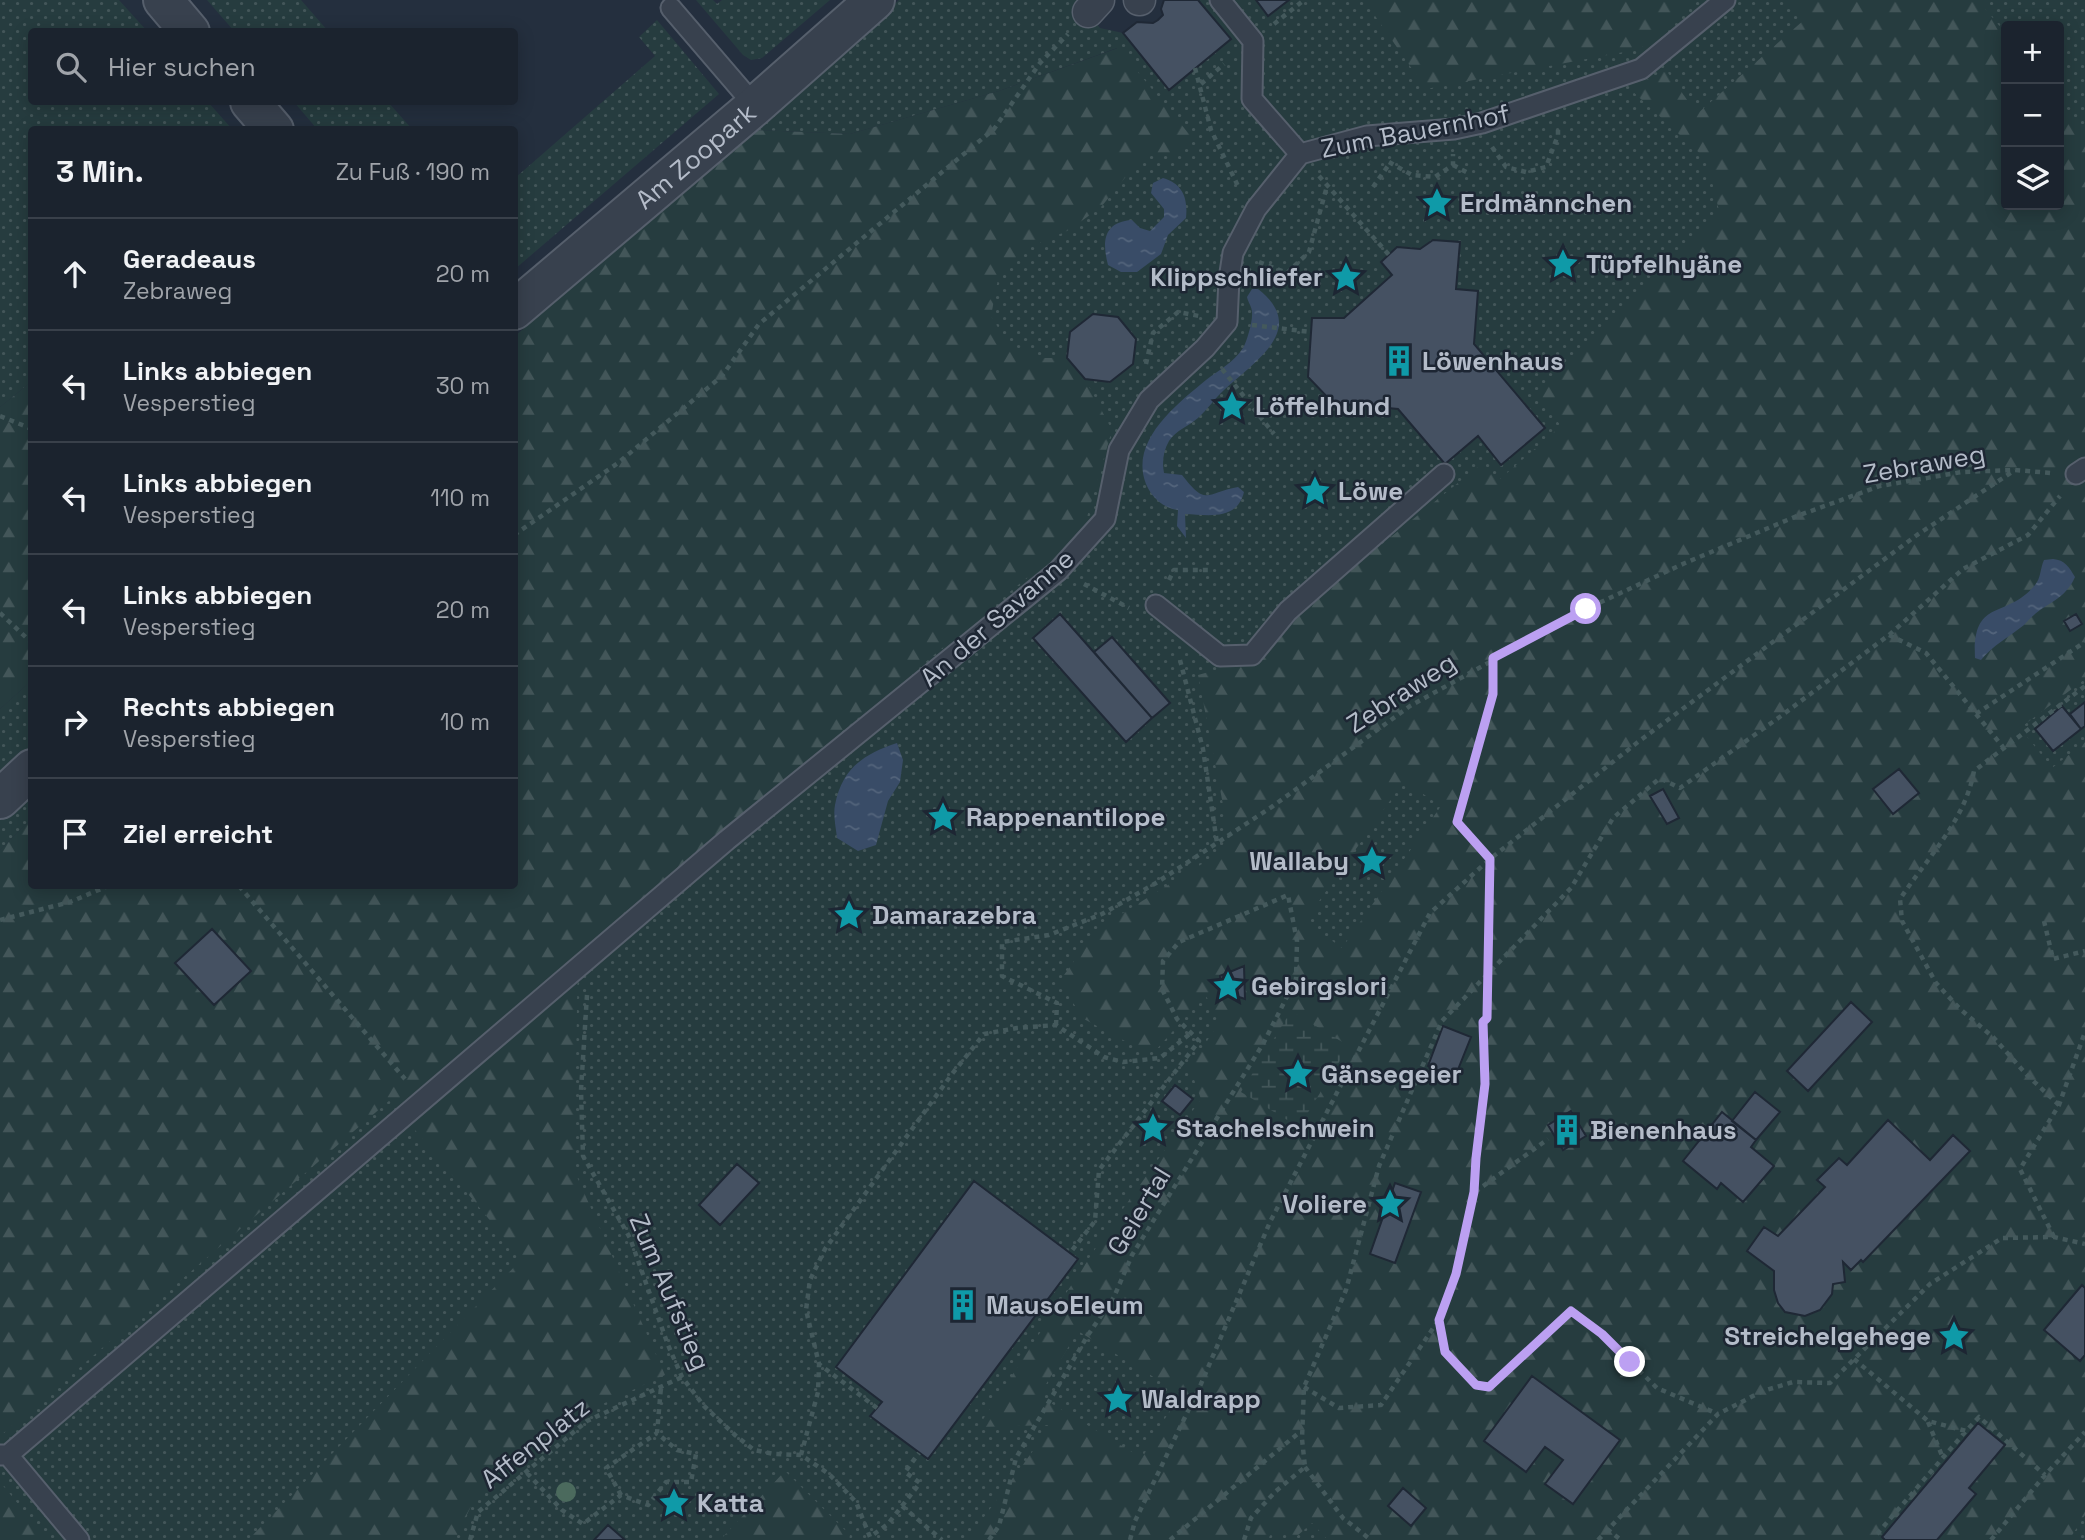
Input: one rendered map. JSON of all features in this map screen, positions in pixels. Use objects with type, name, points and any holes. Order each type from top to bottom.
[{"type":"street","points":[[163,0],[187,28]]},
{"type":"street","name":"Am Zoopark","points":[[518,307],[755,106],[875,0]]},
{"type":"street","points":[[253,105],[271,126]]},
{"type":"street","points":[[0,799],[28,773]]},
{"type":"lane","name":"Zum Bauernhof","points":[[1220,0],[1253,41],[1252,99],[1300,154],[1367,136],[1454,129],[1482,123],[1640,69],[1725,0]]},
{"type":"lane","points":[[671,8],[755,106]]},
{"type":"lane","points":[[1227,322],[1233,253],[1256,209],[1300,154]]},
{"type":"lane","name":"An der Savanne","points":[[4,1455],[727,840],[1058,571],[1105,519],[1119,450],[1149,400],[1205,348],[1227,322]]},
{"type":"lane","points":[[1156,605],[1220,656],[1252,655],[1288,611],[1444,474]]},
{"type":"lane","points":[[4,1455],[79,1540]]},
{"type":"path","points":[[518,533],[618,463],[702,393],[722,376],[759,324],[994,129],[1040,63],[1094,6]]},
{"type":"path","points":[[1195,68],[1211,130],[1238,187],[1256,209]]},
{"type":"path","points":[[1482,123],[1489,143],[1506,167],[1526,172],[1546,167],[1559,135],[1558,98]]},
{"type":"path","points":[[1300,154],[1389,255]]},
{"type":"path","points":[[1373,187],[1390,163]]},
{"type":"path","points":[[1453,165],[1468,173]]},
{"type":"path","points":[[1233,253],[1287,273],[1309,252],[1327,186]]},
{"type":"path","points":[[1227,322],[1311,332]]},
{"type":"path","points":[[1205,348],[1274,433]]},
{"type":"path","points":[[0,416],[28,427]]},
{"type":"path","points":[[1130,1540],[1135,1521],[1201,1384],[1270,1222],[1430,914],[1490,859],[1638,742],[1896,551],[2015,470]]},
{"type":"path","points":[[1371,1540],[1343,1518],[1305,1467],[1302,1431],[1304,1387],[1346,1290],[1379,1166],[1442,1021],[1571,888],[1614,818],[1660,778],[1680,788],[1889,635],[1963,569],[2028,535],[2081,471]]},
{"type":"path","name":"Zebraweg","points":[[1056,1025],[1057,1003],[1002,976],[1002,942],[1049,935],[1102,914],[1156,883],[1273,806],[1410,706],[1493,658],[1586,609],[1685,563],[1808,512],[1880,486],[1962,472],[2081,471]]},
{"type":"path","points":[[1058,571],[1138,612]]},
{"type":"path","points":[[0,612],[28,639]]},
{"type":"path","points":[[1889,635],[1926,653],[2003,747]]},
{"type":"path","points":[[1976,714],[2085,642]]},
{"type":"path","points":[[1178,651],[1203,749],[1217,844]]},
{"type":"path","points":[[1304,1387],[1339,1408],[1381,1405],[1439,1320],[1456,1274],[1474,1192],[1485,1084],[1483,1022],[1487,1018],[1490,859],[1457,822],[1493,694],[1493,658]]},
{"type":"path","points":[[2059,1105],[1936,983],[1902,921],[1900,899],[1938,849],[1970,792],[1974,771],[2085,686]]},
{"type":"path","points":[[0,920],[70,902],[101,889]]},
{"type":"path","points":[[242,889],[424,1100]]},
{"type":"path","name":"Geiertal","points":[[989,1540],[999,1526],[1016,1458],[1088,1335],[1114,1297],[1132,1255],[1263,1044],[1296,979],[1297,941],[1288,895],[1179,942],[1163,961],[1163,989],[1177,1019],[1191,1033]]},
{"type":"path","points":[[2044,921],[2053,959],[2085,951]]},
{"type":"path","name":"Zum Aufstieg","points":[[589,960],[581,1090],[583,1156],[630,1238],[682,1377],[704,1406],[754,1450],[801,1455]]},
{"type":"path","points":[[919,1453],[905,1472],[920,1483],[888,1524],[869,1539],[856,1502],[829,1474],[801,1455],[818,1392],[819,1364],[806,1310],[810,1280],[825,1249],[984,1034],[1056,1025],[1104,1058],[1123,1062],[1160,1058],[1191,1033],[1199,1041],[1099,1170],[1095,1221],[1070,1253]]},
{"type":"path","points":[[2054,1237],[2020,1169],[2059,1105],[2085,1032]]},
{"type":"path","points":[[1474,1192],[1548,1139]]},
{"type":"path","points":[[1598,1540],[1718,1414],[1763,1391],[1793,1382],[1830,1383],[1930,1284],[2002,1238],[2054,1237],[2085,1244]]},
{"type":"path","points":[[1439,1320],[1445,1352],[1476,1385],[1489,1387],[1571,1311],[1602,1334],[1657,1388],[1718,1414]]},
{"type":"path","points":[[1854,1359],[1928,1421],[1966,1431]]},
{"type":"path","points":[[819,1364],[877,1408]]},
{"type":"path","name":"Affenplatz","points":[[470,1540],[478,1512],[587,1421],[682,1377]]},
{"type":"path","points":[[657,1433],[661,1387]]},
{"type":"path","points":[[1877,1534],[1979,1417],[2045,1475]]},
{"type":"path","points":[[1928,1421],[1943,1458]]},
{"type":"path","points":[[1170,1540],[1302,1431]]},
{"type":"path","points":[[1991,1540],[2085,1432]]},
{"type":"path","points":[[657,1433],[677,1450],[696,1454],[691,1482],[666,1482],[648,1505],[621,1495],[606,1468],[657,1433]]},
{"type":"path","points":[[1244,1540],[1251,1518],[1276,1491],[1305,1467]]},
{"type":"path","points":[[527,1473],[562,1510],[583,1524],[621,1495]]},
{"type":"path","points":[[902,1506],[942,1540]]},
{"type":"path","points":[[1607,1529],[1620,1540]]},
{"type":"green space","points":[[0,0],[119,0],[144,28],[28,28],[28,105],[211,105],[229,126],[28,126],[28,384],[0,407]]},
{"type":"green space","points":[[207,0],[301,0],[325,28],[231,28]]},
{"type":"green space","points":[[696,0],[713,0],[717,4],[722,0],[830,0],[762,58],[751,60],[743,55]]},
{"type":"green space","points":[[899,0],[1084,0],[1088,13],[1100,28],[1123,33],[1169,90],[1230,39],[1198,0],[2085,0],[2085,1540],[45,1540],[0,1484],[0,1031],[503,889],[518,889],[518,880],[1117,48],[999,91],[850,134],[754,130]]},
{"type":"green space","points":[[1364,0],[1699,0],[1640,49],[1426,89]]},
{"type":"green space","points":[[1787,0],[1978,0],[2001,28],[2001,210],[2064,210],[2064,105],[2085,132],[2085,679],[2020,728],[2052,768],[2085,742],[2085,1515],[2069,1540],[1328,1540],[1312,1523],[1297,1536],[1272,1533],[1267,1540],[967,1540],[1052,1425],[978,1427],[1103,1237],[1201,1099],[1190,1068],[1221,1019],[1205,995],[1156,1050],[1136,1047],[1084,1019],[1059,982],[1097,929],[1231,846],[1198,675],[1256,659],[1289,619],[1479,466],[1500,479],[1561,426],[1538,395],[1720,215],[1707,160],[1630,89],[1666,70],[1697,114],[1804,20]],"holes":[[[1404,781],[1441,806],[1342,948],[1305,921]],[[1078,1331],[1180,1393],[1142,1458],[1039,1396]]]},
{"type":"green space","points":[[657,20],[719,94],[518,266],[518,175],[655,56],[639,37]]},
{"type":"green space","points":[[1118,48],[1194,140],[1176,156],[1143,156],[1101,207],[1069,230],[1024,250],[998,279],[991,316],[1008,344],[1042,358],[1067,358],[1085,379],[1112,430],[1083,531],[578,954],[574,1170],[665,1375],[581,1414],[472,1504],[455,1540],[248,1540],[522,1259],[390,1100],[0,1436],[0,850],[28,822],[28,889],[518,889],[518,333],[754,130],[850,134],[999,91]]},
{"type":"green space","points":[[297,105],[391,105],[409,126],[314,126]]},
{"type":"green space","points":[[28,384],[28,684],[0,709],[0,407]]},
{"type":"green space","points":[[28,684],[28,822],[0,850],[0,709]]},
{"type":"green space","points":[[1291,1011],[1349,1046],[1299,1127],[1241,1092]]},
{"type":"green space","points":[[785,1471],[850,1535],[849,1540],[720,1540]]},
{"type":"green space","points":[[0,1482],[48,1540],[0,1540]]},
{"type":"water","points":[[1163,178],[1175,184],[1183,193],[1186,218],[1168,235],[1161,254],[1137,272],[1121,272],[1108,265],[1105,249],[1107,235],[1115,225],[1132,220],[1140,228],[1150,231],[1164,217],[1164,209],[1151,193],[1153,183]]},
{"type":"water","points":[[1252,289],[1258,289],[1272,304],[1279,318],[1278,331],[1272,344],[1198,418],[1172,437],[1165,449],[1163,461],[1164,473],[1182,475],[1202,494],[1238,487],[1244,492],[1235,508],[1228,512],[1212,515],[1185,514],[1186,538],[1177,526],[1178,510],[1163,505],[1148,489],[1143,468],[1144,453],[1150,439],[1170,412],[1231,362],[1243,348],[1252,320],[1252,310],[1247,297]]},
{"type":"water","points":[[2044,560],[2064,562],[2075,577],[2068,588],[1981,660],[1975,658],[1979,626],[1985,617],[2024,596],[2037,582]]},
{"type":"water","points":[[897,743],[903,760],[900,782],[888,801],[876,845],[858,851],[837,838],[834,813],[838,792],[856,764],[874,752]]},
{"type":"building","points":[[1164,0],[1198,0],[1231,39],[1169,90],[1123,33],[1137,22],[1153,23],[1158,20],[1163,15],[1161,9]]},
{"type":"building","points":[[1256,0],[1289,0],[1268,16]]},
{"type":"building","name":"Löwenhaus","points":[[1433,240],[1460,242],[1456,289],[1478,291],[1474,344],[1545,428],[1501,465],[1478,436],[1445,464],[1398,409],[1333,403],[1308,377],[1312,318],[1344,318],[1392,275],[1381,262],[1397,247],[1420,249]]},
{"type":"building","points":[[1093,314],[1118,317],[1136,339],[1133,364],[1110,382],[1085,379],[1067,358],[1070,332]]},
{"type":"building","points":[[1060,614],[1152,718],[1126,742],[1033,638]]},
{"type":"building","points":[[2076,614],[2082,624],[2070,631],[2064,621]]},
{"type":"building","points":[[1112,637],[1170,703],[1152,718],[1094,652]]},
{"type":"building","points":[[2085,702],[2085,726],[2081,729],[2070,714]]},
{"type":"building","points":[[2062,706],[2081,729],[2053,751],[2035,729]]},
{"type":"building","points":[[1899,769],[1919,793],[1893,814],[1873,789]]},
{"type":"building","points":[[1663,789],[1679,818],[1667,824],[1650,796]]},
{"type":"building","points":[[212,929],[251,971],[214,1005],[175,963]]},
{"type":"building","points":[[1244,966],[1245,999],[1221,991],[1220,976]]},
{"type":"building","points":[[1851,1002],[1872,1022],[1808,1091],[1787,1071]]},
{"type":"building","points":[[1443,1026],[1471,1037],[1455,1077],[1428,1066]]},
{"type":"building","points":[[1175,1085],[1193,1099],[1180,1115],[1162,1101]]},
{"type":"building","points":[[1755,1092],[1780,1112],[1756,1140],[1732,1121]]},
{"type":"building","name":"Bienenhaus","points":[[1571,1111],[1586,1136],[1563,1150],[1548,1125]]},
{"type":"building","points":[[1722,1112],[1756,1140],[1751,1147],[1774,1166],[1743,1202],[1721,1183],[1717,1189],[1683,1161]]},
{"type":"building","points":[[1888,1120],[1930,1160],[1953,1135],[1970,1151],[1863,1262],[1861,1260],[1851,1270],[1843,1262],[1845,1282],[1833,1284],[1832,1294],[1820,1310],[1805,1316],[1785,1312],[1778,1303],[1774,1290],[1774,1271],[1747,1251],[1764,1227],[1778,1236],[1825,1187],[1817,1180],[1839,1158],[1847,1165]]},
{"type":"building","points":[[737,1164],[759,1183],[720,1225],[699,1205]]},
{"type":"building","name":"MausoEleum","points":[[974,1181],[1078,1259],[928,1459],[870,1416],[882,1402],[836,1367]]},
{"type":"building","points":[[1395,1183],[1421,1192],[1395,1263],[1370,1254]]},
{"type":"building","points":[[2082,1285],[2085,1288],[2085,1355],[2080,1361],[2044,1330]]},
{"type":"building","points":[[1532,1376],[1620,1440],[1573,1504],[1545,1484],[1563,1460],[1545,1447],[1526,1472],[1484,1441]]},
{"type":"building","points":[[1978,1423],[2005,1445],[1969,1488],[1976,1494],[1937,1540],[1885,1540],[1882,1537]]},
{"type":"building","points":[[1403,1488],[1426,1508],[1411,1526],[1388,1506]]},
{"type":"building","points":[[608,1525],[625,1540],[594,1540]]},
{"type":"place","name":"Erdmännchen","points":[[1437,203]]},
{"type":"place","name":"Tüpfelhyäne","points":[[1563,264]]},
{"type":"place","name":"Klippschliefer","points":[[1346,277]]},
{"type":"place","name":"Löwenhaus","points":[[1399,361]]},
{"type":"place","name":"Löffelhund","points":[[1232,406]]},
{"type":"place","name":"Löwe","points":[[1315,491]]},
{"type":"place","name":"Rappenantilope","points":[[943,817]]},
{"type":"place","name":"Wallaby","points":[[1372,861]]},
{"type":"place","name":"Damarazebra","points":[[849,915]]},
{"type":"place","name":"Gebirgslori","points":[[1228,986]]},
{"type":"place","name":"Gänsegeier","points":[[1298,1074]]},
{"type":"place","name":"Stachelschwein","points":[[1153,1128]]},
{"type":"place","name":"Bienenhaus","points":[[1567,1130]]},
{"type":"place","name":"Voliere","points":[[1390,1204]]},
{"type":"place","name":"MausoEleum","points":[[963,1305]]},
{"type":"place","name":"Streichelgehege","points":[[1954,1336]]},
{"type":"place","name":"Waldrapp","points":[[1118,1399]]},
{"type":"place","name":"Katta","points":[[674,1503]]},
{"type":"route","points":[[1586,609],[1493,658],[1493,694],[1457,822],[1490,859],[1487,1018],[1483,1022],[1485,1084],[1474,1192],[1467,1232],[1456,1274],[1439,1320],[1445,1352],[1476,1385],[1489,1387],[1571,1311],[1602,1334],[1630,1362]]}]
